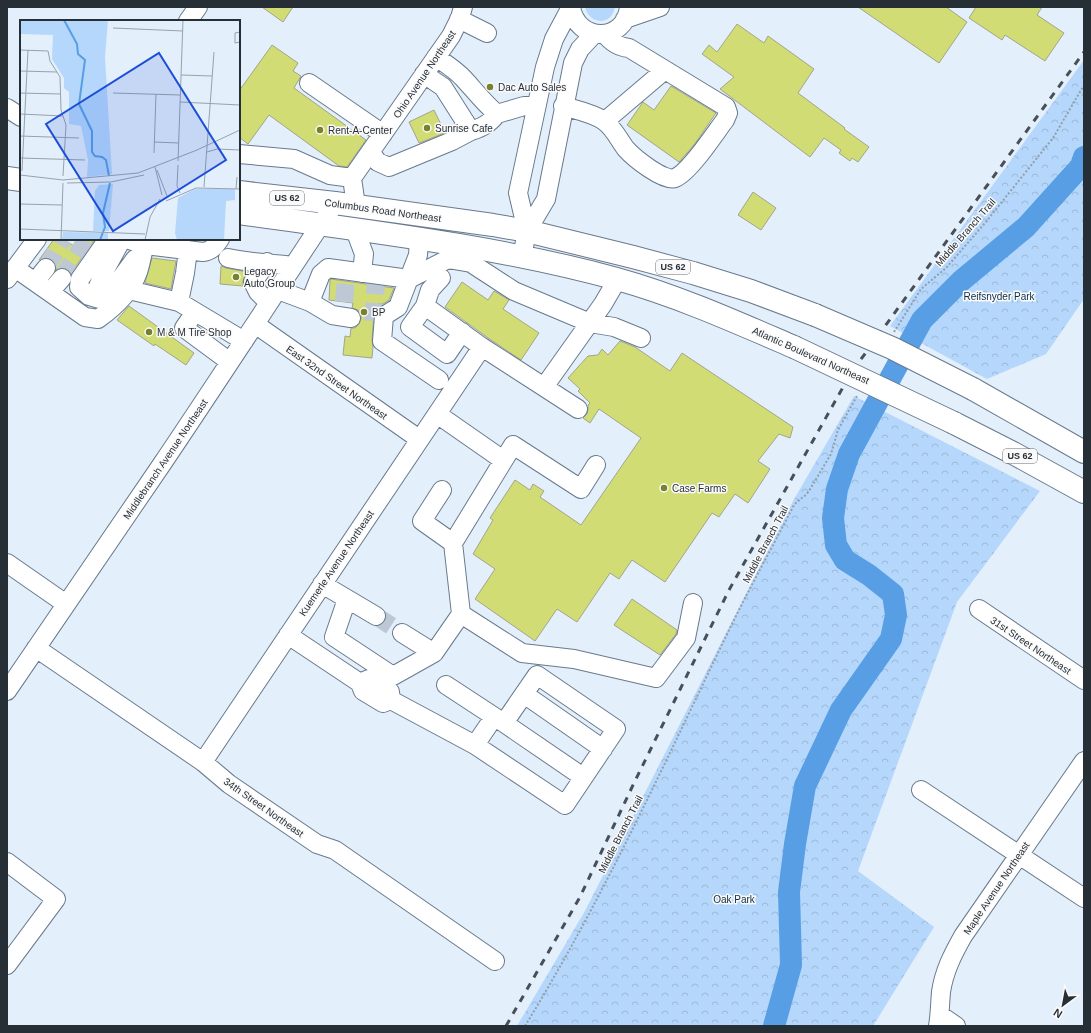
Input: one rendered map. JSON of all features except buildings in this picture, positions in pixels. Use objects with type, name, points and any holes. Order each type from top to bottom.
[{"type":"highway","points":[[7,178],[20,180]]},
{"type":"highway","name":"Columbus Road Northeast","points":[[240,192],[335,203],[527,231]]},
{"type":"highway","name":"US 62","points":[[240,213],[419,239],[522,257]]},
{"type":"highway","name":"US 62","points":[[527,231],[633,256],[693,273],[751,291],[815,315],[892,348],[974,389],[1084,452]]},
{"type":"highway","name":"Atlantic Boulevard Northeast","points":[[522,257],[617,280],[662,294],[794,347],[954,423],[1084,492]]},
{"type":"street","points":[[189,20],[198,7]]},
{"type":"street","points":[[563,106],[605,121],[612,128],[628,152],[659,174],[669,178],[676,178],[691,164],[725,120],[728,110],[726,107],[629,48],[621,47],[600,34],[586,31],[578,25],[573,17],[571,7]]},
{"type":"street","points":[[527,231],[518,193],[536,106],[549,53],[554,39],[571,7]]},
{"type":"street","points":[[522,257],[527,231],[546,199],[569,77],[576,55],[581,47],[600,34],[616,30],[626,16],[660,7]]},
{"type":"street","points":[[461,13],[487,33]]},
{"type":"street","name":"Ohio Avenue Northeast","points":[[352,178],[451,36],[461,13]]},
{"type":"street","points":[[626,16],[629,48]]},
{"type":"street","points":[[436,57],[464,78],[482,100],[497,114]]},
{"type":"street","points":[[605,121],[664,70]]},
{"type":"street","points":[[424,74],[443,87],[471,131]]},
{"type":"street","points":[[309,83],[383,134]]},
{"type":"street","points":[[370,152],[378,162],[389,167],[483,127],[491,122],[497,114],[524,106],[536,106]]},
{"type":"street","points":[[7,108],[20,116]]},
{"type":"street","points":[[240,154],[294,159],[330,175],[352,178],[356,206]]},
{"type":"street","name":"Middlebranch Avenue Northeast","points":[[7,691],[230,362],[335,203]]},
{"type":"street","points":[[355,230],[364,254],[362,276]]},
{"type":"street","points":[[419,239],[418,255],[398,306],[384,316],[380,322],[382,341],[439,380]]},
{"type":"street","points":[[36,240],[11,274],[42,287],[85,317],[98,320],[118,303],[129,290],[138,272],[143,252]]},
{"type":"street","points":[[107,240],[80,279],[79,287],[90,296],[99,299],[107,297],[134,259],[143,252],[188,250],[209,252],[219,240]]},
{"type":"street","points":[[90,296],[97,289],[105,270],[121,240]]},
{"type":"street","points":[[127,240],[143,252]]},
{"type":"street","points":[[179,302],[188,250]]},
{"type":"street","points":[[228,258],[252,263],[267,262],[293,266]]},
{"type":"street","points":[[310,302],[321,274],[328,268],[362,276],[409,279],[448,259],[470,263],[514,291],[590,323],[614,327],[641,338]]},
{"type":"street","points":[[267,262],[253,282],[258,292],[310,302],[332,315],[346,312]]},
{"type":"street","points":[[42,287],[46,268]]},
{"type":"street","points":[[42,287],[62,278]]},
{"type":"street","points":[[441,278],[430,290],[425,306],[410,327],[447,354],[462,332]]},
{"type":"street","points":[[544,387],[603,304],[617,280]]},
{"type":"street","points":[[129,290],[179,302],[244,341]]},
{"type":"street","points":[[425,306],[482,347],[578,409]]},
{"type":"street","points":[[195,312],[184,328],[230,362]]},
{"type":"street","name":"East 32nd Street Northeast","points":[[255,324],[419,439]]},
{"type":"street","name":"Kuemerle Avenue Northeast","points":[[203,762],[482,347]]},
{"type":"street","points":[[437,414],[503,460]]},
{"type":"street","points":[[347,599],[334,637],[393,676],[434,653],[461,614],[453,543],[513,445],[581,489],[596,465]]},
{"type":"street","points":[[442,490],[422,521],[453,543]]},
{"type":"street","points":[[7,562],[66,604]]},
{"type":"street","points":[[322,584],[376,616]]},
{"type":"street","points":[[461,614],[522,653],[574,659],[656,678],[686,638],[693,603]]},
{"type":"street","name":"31st Street Northeast","points":[[979,610],[1084,680]]},
{"type":"street","points":[[402,634],[434,653]]},
{"type":"street","points":[[288,635],[360,683],[362,691],[383,703],[391,700],[475,745],[565,805],[616,729],[537,675],[524,694],[475,745]]},
{"type":"street","name":"34th Street Northeast","points":[[36,648],[203,762],[229,784],[317,844],[335,850],[496,961]]},
{"type":"street","points":[[446,685],[583,777]]},
{"type":"street","points":[[524,694],[603,749]]},
{"type":"street","name":"Maple Avenue Northeast","points":[[939,1021],[942,991],[946,972],[963,936],[1084,761]]},
{"type":"street","points":[[921,790],[1084,898]]},
{"type":"street","points":[[7,862],[56,899],[7,965]]},
{"type":"street","points":[[939,1021],[956,1026]]},
{"type":"path","name":"Middle Branch Trail","points":[[892,337],[921,289],[946,268],[989,218],[1053,138],[1084,85]]},
{"type":"path","name":"Middle Branch Trail","points":[[525,1026],[551,983],[609,874],[693,707],[731,627],[791,512],[798,500],[806,496],[831,454],[838,430],[861,390]]},
{"type":"green space","points":[[585,7],[615,7],[610,18],[600,21],[591,17],[587,13]]},
{"type":"green space","name":"Reifsnyder Park","points":[[1084,60],[1084,299],[1046,354],[987,379],[890,326]]},
{"type":"green space","name":"Oak Park","points":[[854,396],[1040,491],[957,602],[858,871],[934,927],[873,1026],[517,1026],[585,911],[793,501]]},
{"type":"waterway","points":[[774,1026],[791,965],[789,892],[795,844],[805,786],[841,710],[891,639],[896,615],[893,594],[869,575],[845,560],[836,545],[833,518],[837,489],[849,454],[922,320],[961,281],[1026,227],[1081,166],[1084,157]]},
{"type":"tunnel","points":[[46,268],[62,240]]},
{"type":"tunnel","points":[[62,278],[86,240]]},
{"type":"tunnel","points":[[344,302],[346,279]]},
{"type":"tunnel","points":[[373,321],[376,282]]},
{"type":"tunnel","points":[[376,616],[402,633]]},
{"type":"railway","points":[[506,1026],[580,897],[729,590],[851,373],[1084,52]]},
{"type":"place","name":"Dac Auto Sales","points":[[490,87]]},
{"type":"place","name":"Sunrise Cafe","points":[[427,128]]},
{"type":"place","name":"Rent-A-Center","points":[[320,130]]},
{"type":"place","name":"Legacy Auto Group","points":[[236,277]]},
{"type":"place","name":"BP","points":[[364,312]]},
{"type":"place","name":"M & M Tire Shop","points":[[149,332]]},
{"type":"place","name":"Case Farms","points":[[664,488]]}]
